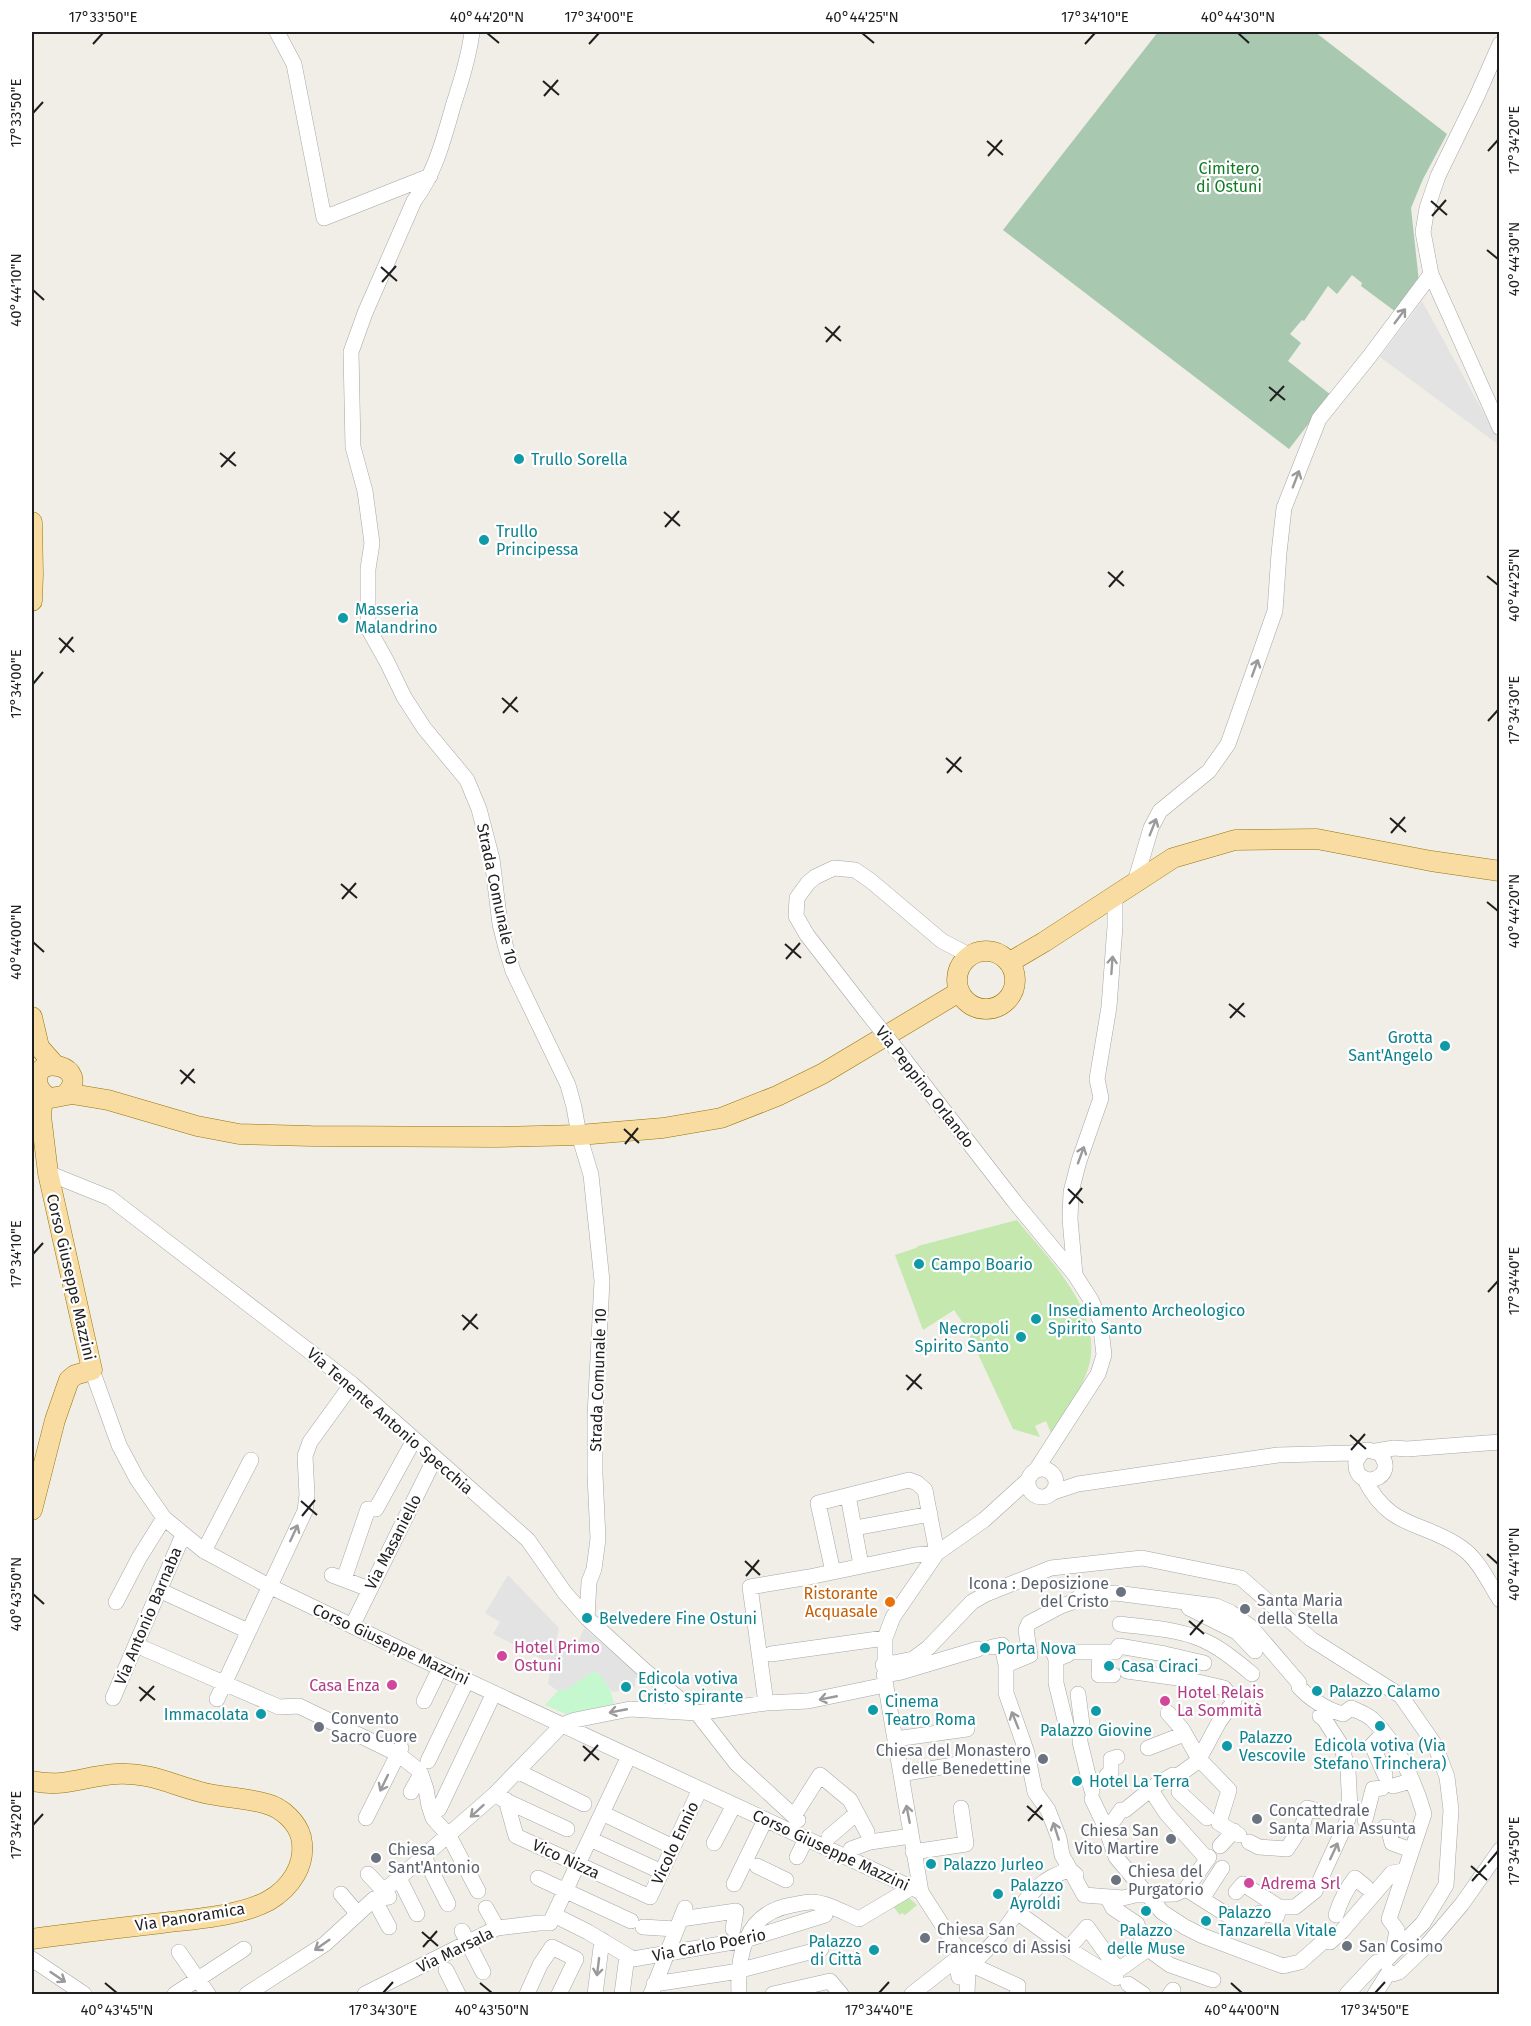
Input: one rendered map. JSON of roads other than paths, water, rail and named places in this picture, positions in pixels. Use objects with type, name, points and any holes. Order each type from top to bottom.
[{"type":"main road","points":[[32,522],[32,601]]},
{"type":"main road","points":[[1010,962],[1173,858],[1235,840],[1317,839],[1431,861],[1500,871]]},
{"type":"main road","points":[[987,950],[1004,956],[1010,962],[1016,981],[1014,991],[1001,1005],[992,1009],[982,1009],[973,1006],[959,992],[956,976],[969,955],[987,950]]},
{"type":"main road","points":[[32,1025],[35,1065],[50,1087],[108,1100],[186,1123],[239,1134],[483,1137],[579,1135],[663,1128],[721,1118],[777,1096],[822,1074],[959,992]]},
{"type":"main road","points":[[32,1017],[50,1087]]},
{"type":"main road","name":"Corso Giuseppe Mazzini","points":[[50,1087],[42,1126],[48,1173],[92,1370]]},
{"type":"main road","points":[[32,1509],[69,1380],[75,1375],[92,1370]]},
{"type":"main road","name":"Via Panoramica","points":[[32,1782],[56,1785],[116,1774],[150,1775],[206,1794],[268,1804],[282,1811],[298,1827],[303,1855],[298,1872],[286,1887],[268,1901],[245,1909],[201,1918],[32,1939]]},
{"type":"street","points":[[277,32],[294,64],[324,218],[430,176]]},
{"type":"street","name":"Strada Comunale 10","points":[[472,32],[470,51],[439,155],[425,187],[414,201],[364,313],[351,352],[353,447],[365,491],[372,543],[368,569],[368,628],[404,697],[424,728],[467,780],[479,809],[492,859],[500,924],[513,971],[568,1085],[591,1175],[602,1281],[595,1416],[598,1539],[594,1569],[588,1582],[587,1618]]},
{"type":"street","points":[[1500,44],[1438,176],[1427,208],[1423,232],[1431,274],[1500,428]]},
{"type":"street","points":[[1135,882],[1151,828],[1160,811],[1209,771],[1228,744],[1275,611],[1284,508],[1319,419],[1431,274]]},
{"type":"street","name":"Via Peppino Orlando","points":[[916,1890],[911,1836],[884,1675],[885,1638],[893,1617],[937,1553],[984,1520],[1042,1471],[1098,1374],[1104,1355],[1100,1320],[1091,1300],[1075,1275],[1014,1201],[807,935],[796,916],[797,898],[807,883],[815,877],[834,868],[855,870],[871,880],[942,941],[969,955]]},
{"type":"street","points":[[1075,1275],[1070,1219],[1071,1192],[1101,1098],[1097,1080],[1109,1007],[1115,896]]},
{"type":"street","name":"Via Tenente Antonio Specchia","points":[[48,1173],[110,1198],[352,1384],[528,1540],[565,1593],[587,1618],[644,1670],[697,1713],[736,1763],[796,1818],[820,1775],[850,1800],[858,1814]]},
{"type":"street","name":"Corso Giuseppe Mazzini","points":[[92,1370],[119,1445],[137,1479],[164,1518],[204,1551],[269,1586],[440,1668],[916,1890],[970,1967]]},
{"type":"street","points":[[217,1699],[305,1511],[307,1495],[304,1456],[310,1442],[352,1384]]},
{"type":"street","points":[[369,1589],[338,1577],[368,1509],[376,1509],[414,1440]]},
{"type":"street","points":[[1500,1442],[1407,1449],[1390,1458],[1356,1461],[1360,1474],[1375,1499],[1397,1518],[1462,1548],[1473,1558],[1500,1600]]},
{"type":"street","points":[[1042,1471],[1078,1484],[1278,1455],[1315,1453],[1376,1461]]},
{"type":"street","points":[[1315,1453],[1374,1479],[1376,1461]]},
{"type":"street","name":"Via Masaniello","points":[[352,1626],[435,1458]]},
{"type":"street","points":[[204,1551],[251,1460]]},
{"type":"street","points":[[1376,1461],[1382,1504]]},
{"type":"street","points":[[1042,1471],[1056,1486],[1045,1495],[1031,1492],[1042,1471]]},
{"type":"street","points":[[766,1703],[750,1587],[832,1572],[915,1555],[937,1553],[925,1490],[909,1480],[818,1503],[832,1572]]},
{"type":"street","name":"Via Peppino Orlando","points":[[984,1520],[1021,1502],[1078,1484]]},
{"type":"street","points":[[848,1496],[861,1565]]},
{"type":"street","points":[[855,1528],[930,1514]]},
{"type":"street","points":[[116,1602],[139,1558],[164,1518]]},
{"type":"street","name":"Via Antonio Barnaba","points":[[113,1698],[183,1535]]},
{"type":"street","points":[[884,1675],[913,1659],[927,1648],[979,1598],[1051,1568],[1142,1558],[1241,1578],[1311,1639],[1401,1696],[1435,1745],[1447,1777],[1451,1810],[1446,1885],[1423,1923],[1389,1962],[1377,1962],[1347,1995]]},
{"type":"street","points":[[159,1590],[248,1631]]},
{"type":"street","points":[[1006,1665],[1030,1655],[1026,1630],[1029,1623],[1081,1596],[1116,1593],[1219,1607],[1251,1627],[1319,1709],[1341,1745],[1350,1782],[1348,1818],[1315,1891],[1295,1907],[1279,1907],[1239,1888]]},
{"type":"street","points":[[1187,1602],[1189,1608],[1237,1632],[1255,1651]]},
{"type":"street","points":[[1120,1624],[1195,1637],[1231,1656],[1252,1674]]},
{"type":"street","points":[[771,1654],[885,1638]]},
{"type":"street","points":[[136,1645],[279,1707],[299,1706],[399,1751],[424,1768],[433,1818],[449,1836],[478,1891]]},
{"type":"street","points":[[247,1995],[354,1922],[379,1895],[399,1878],[449,1836],[500,1798],[517,1771],[562,1725],[575,1720],[630,1709],[697,1713],[766,1703],[808,1701],[884,1675],[990,1647],[1006,1665],[1006,1693],[1028,1753],[1035,1792],[1048,1810],[1059,1838],[1062,1855],[1084,1895],[1107,1897],[1175,1894],[1186,1889],[1212,1854],[1240,1836]]},
{"type":"street","points":[[1067,1728],[1056,1683],[1055,1656],[1067,1655],[1070,1652],[1115,1652],[1119,1647],[1204,1663]]},
{"type":"street","points":[[1100,1652],[1099,1675],[1120,1673],[1185,1679],[1224,1688],[1234,1701],[1225,1713],[1204,1764]]},
{"type":"street","points":[[424,1701],[440,1668]]},
{"type":"street","points":[[411,1792],[467,1680]]},
{"type":"street","points":[[439,1809],[494,1693]]},
{"type":"street","points":[[1078,1694],[1083,1725],[1080,1742],[1092,1795],[1116,1857],[1162,1912],[1203,1936],[1274,1964],[1290,1966],[1300,1962],[1325,1940],[1330,1942],[1397,1872],[1411,1850],[1424,1814],[1411,1780],[1394,1749],[1374,1721],[1351,1708],[1343,1714],[1319,1709]]},
{"type":"street","points":[[1168,1713],[1204,1764],[1229,1790],[1213,1818]]},
{"type":"street","points":[[895,1739],[967,1729]]},
{"type":"street","points":[[1148,1748],[1184,1734]]},
{"type":"street","points":[[1383,1734],[1372,1745],[1387,1783]]},
{"type":"street","points":[[366,1818],[399,1751]]},
{"type":"street","points":[[622,1995],[627,1956],[602,1940],[552,1919],[629,1756]]},
{"type":"street","points":[[1107,1774],[1111,1772],[1111,1759],[1117,1757]]},
{"type":"street","points":[[901,1774],[976,1761]]},
{"type":"street","points":[[1114,1820],[1121,1810],[1125,1810],[1156,1785],[1173,1775],[1176,1777],[1194,1764],[1204,1764]]},
{"type":"street","points":[[517,1771],[584,1804]]},
{"type":"street","points":[[1176,1777],[1181,1785],[1179,1792],[1219,1823],[1259,1847],[1287,1848],[1303,1824],[1307,1808],[1317,1811]]},
{"type":"street","points":[[1374,1823],[1373,1790],[1387,1783],[1411,1780]]},
{"type":"street","name":"Vicolo Ennio","points":[[650,1896],[700,1789]]},
{"type":"street","points":[[1151,1790],[1166,1813],[1212,1854]]},
{"type":"street","points":[[500,1798],[567,1829]]},
{"type":"street","name":"Vico Nizza","points":[[500,1798],[516,1836],[650,1896]]},
{"type":"street","points":[[714,1843],[734,1805]]},
{"type":"street","points":[[913,1852],[966,1844],[961,1808]]},
{"type":"street","points":[[602,1813],[673,1846]]},
{"type":"street","points":[[829,1837],[858,1814],[867,1832]]},
{"type":"street","points":[[1348,1818],[1388,1827],[1395,1857],[1397,1872],[1389,1919],[1396,1930],[1389,1962],[1375,1995]]},
{"type":"street","points":[[734,1884],[765,1820]]},
{"type":"street","points":[[851,1849],[870,1842],[911,1836]]},
{"type":"street","points":[[590,1839],[662,1872]]},
{"type":"street","points":[[796,1857],[806,1839]]},
{"type":"street","points":[[1392,1843],[1411,1850]]},
{"type":"street","points":[[1389,1962],[1394,1974],[1399,1972],[1428,1944],[1462,1904],[1500,1850]]},
{"type":"street","points":[[424,1857],[448,1904]]},
{"type":"street","points":[[758,1866],[786,1880]]},
{"type":"street","points":[[1202,1899],[1222,1868]]},
{"type":"street","points":[[967,1995],[970,1967],[996,1940],[1044,1880],[1070,1870]]},
{"type":"street","points":[[368,1874],[379,1895],[388,1927]]},
{"type":"street","points":[[1324,1874],[1344,1884],[1347,1892],[1336,1915]]},
{"type":"street","points":[[399,1878],[417,1914]]},
{"type":"street","points":[[538,1878],[637,1924],[736,1911],[733,1929]]},
{"type":"street","points":[[1344,1884],[1355,1878],[1366,1887]]},
{"type":"street","points":[[1186,1889],[1232,1918],[1256,1926],[1260,1913],[1276,1916],[1279,1907]]},
{"type":"street","points":[[739,1995],[738,1971],[745,1940],[751,1929],[771,1911],[784,1906],[811,1902],[859,1919],[916,1890]]},
{"type":"street","points":[[341,1894],[354,1922]]},
{"type":"street","points":[[1107,1897],[1113,1908],[1137,1924],[1148,1949],[1170,1965],[1213,1980]]},
{"type":"street","points":[[486,1908],[497,1928]]},
{"type":"street","points":[[1017,1912],[1068,1949],[1118,1977],[1143,1995]]},
{"type":"street","name":"Via Carlo Poerio","points":[[627,1956],[633,1959],[745,1940],[825,1915]]},
{"type":"street","name":"Via Marsala","points":[[365,1995],[442,1962],[465,1937],[497,1928],[539,1923],[552,1919]]},
{"type":"street","points":[[654,1991],[680,1919]]},
{"type":"street","points":[[1068,1949],[1087,1927],[1118,1977]]},
{"type":"street","points":[[465,1937],[483,1972]]},
{"type":"street","points":[[595,1995],[602,1940]]},
{"type":"street","points":[[528,1994],[540,1965],[552,1947],[576,1959],[559,1995]]},
{"type":"street","points":[[175,1995],[244,1949]]},
{"type":"street","points":[[654,1991],[820,1949]]},
{"type":"street","points":[[1118,1977],[1148,1949]]},
{"type":"street","points":[[179,1952],[208,1995]]},
{"type":"street","points":[[32,1959],[84,1995]]},
{"type":"street","points":[[912,1995],[954,1960],[959,1975],[958,1995]]},
{"type":"street","points":[[442,1962],[458,1995]]},
{"type":"street","points":[[970,1967],[1018,1986],[1017,1995]]},
{"type":"street","points":[[772,1995],[830,1981],[841,1995]]},
{"type":"place","name":"Trullo Sorella","points":[[519,459]]},
{"type":"place","name":"Trullo Principessa","points":[[484,540]]},
{"type":"place","name":"Masseria Malandrino","points":[[343,618]]},
{"type":"place","name":"Grotta Sant'Angelo","points":[[1445,1046]]},
{"type":"place","name":"Campo Boario","points":[[919,1264]]},
{"type":"place","name":"Insediamento Archeologico Spirito Santo","points":[[1036,1319]]},
{"type":"place","name":"Necropoli Spirito Santo","points":[[1021,1337]]},
{"type":"place","name":"Icona : Deposizione del Cristo","points":[[1121,1592]]},
{"type":"place","name":"Ristorante Acquasale","points":[[890,1602]]},
{"type":"place","name":"Santa Maria della Stella","points":[[1245,1609]]},
{"type":"place","name":"Belvedere Fine Ostuni","points":[[587,1618]]},
{"type":"place","name":"Porta Nova","points":[[985,1648]]},
{"type":"place","name":"Hotel Primo Ostuni","points":[[502,1656]]},
{"type":"place","name":"Casa Ciraci","points":[[1109,1666]]},
{"type":"place","name":"Casa Enza","points":[[392,1685]]},
{"type":"place","name":"Edicola votiva Cristo spirante","points":[[626,1687]]},
{"type":"place","name":"Palazzo Calamo","points":[[1317,1691]]},
{"type":"place","name":"Hotel Relais La Sommità","points":[[1165,1701]]},
{"type":"place","name":"Cinema Teatro Roma","points":[[873,1710]]},
{"type":"place","name":"Palazzo Giovine","points":[[1096,1711]]},
{"type":"place","name":"Immacolata","points":[[261,1714]]},
{"type":"place","name":"Edicola votiva (Via Stefano Trinchera)","points":[[1380,1726]]},
{"type":"place","name":"Convento Sacro Cuore","points":[[319,1727]]},
{"type":"place","name":"Palazzo Vescovile","points":[[1227,1746]]},
{"type":"place","name":"Chiesa del Monastero delle Benedettine","points":[[1043,1759]]},
{"type":"place","name":"Hotel La Terra","points":[[1077,1781]]},
{"type":"place","name":"Concattedrale Santa Maria Assunta","points":[[1257,1819]]},
{"type":"place","name":"Chiesa San Vito Martire","points":[[1171,1839]]},
{"type":"place","name":"Chiesa Sant'Antonio","points":[[376,1858]]},
{"type":"place","name":"Palazzo Jurleo","points":[[931,1864]]},
{"type":"place","name":"Chiesa del Purgatorio","points":[[1116,1880]]},
{"type":"place","name":"Adrema Srl","points":[[1249,1883]]},
{"type":"place","name":"Palazzo Ayroldi","points":[[998,1894]]},
{"type":"place","name":"Palazzo delle Muse","points":[[1146,1911]]},
{"type":"place","name":"Palazzo Tanzarella Vitale","points":[[1206,1921]]},
{"type":"place","name":"Chiesa San Francesco di Assisi","points":[[925,1938]]},
{"type":"place","name":"San Cosimo","points":[[1347,1946]]},
{"type":"place","name":"Palazzo di Città","points":[[874,1950]]},
{"type":"park label","name":"Cimitero di Ostuni","points":[[1229,177]]}]
